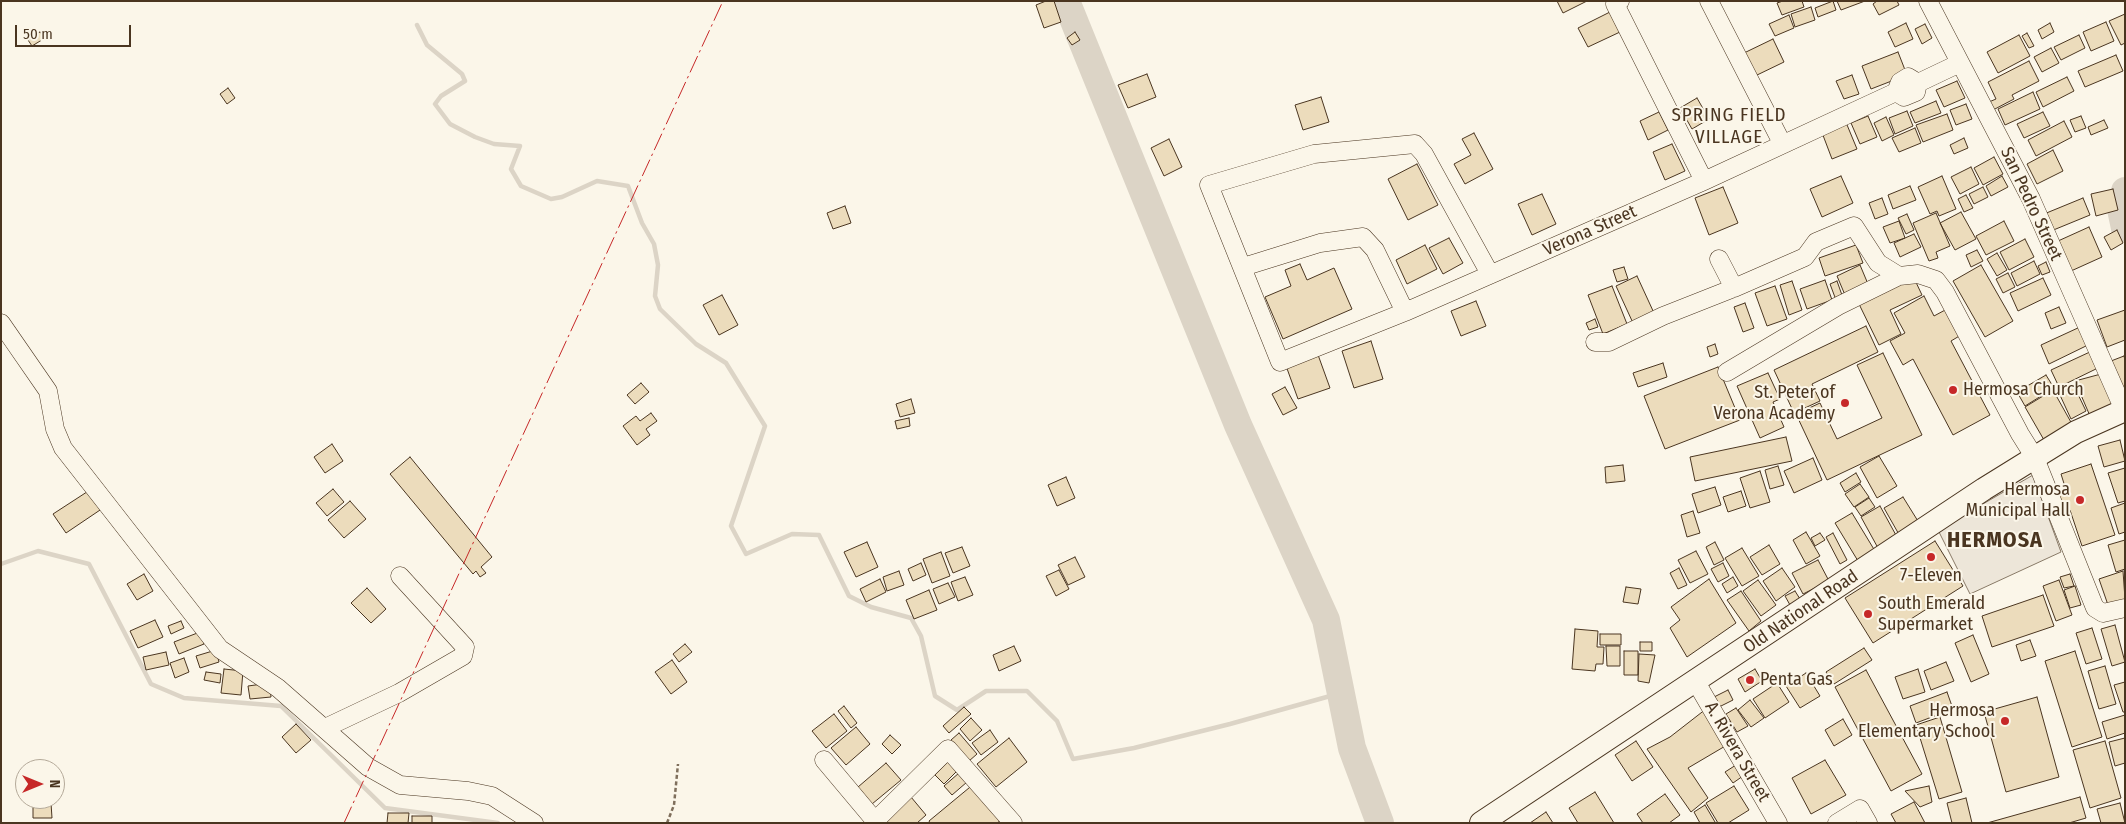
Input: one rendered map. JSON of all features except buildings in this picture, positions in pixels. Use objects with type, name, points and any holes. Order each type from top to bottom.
[{"type":"main road","name":"Old National Road","points":[[1482,823],[2035,458],[2076,432],[2124,410]]},
{"type":"street","points":[[1620,1],[1615,4],[1704,180]]},
{"type":"street","points":[[1709,1],[1782,143]]},
{"type":"street","name":"San Pedro Street","points":[[1928,1],[2031,199],[2124,410]]},
{"type":"street","name":"Verona Street","points":[[1243,267],[1280,362],[1405,312],[1704,180],[1896,92],[1904,97],[1916,92],[1918,83],[1960,63]]},
{"type":"street","points":[[1405,312],[1374,250],[1363,237],[1320,243],[1243,267],[1209,185],[1314,154],[1415,144],[1424,154],[1490,274]]},
{"type":"street","points":[[1595,342],[1609,342],[1663,316],[1805,257],[1816,242],[1854,226],[1878,263],[1899,276]]},
{"type":"street","points":[[1720,259],[1734,288]]},
{"type":"street","points":[[1727,372],[1838,306],[1899,276],[1918,274],[1936,280],[1945,292],[2020,434],[2035,458],[2094,608],[2103,612],[2125,608]]},
{"type":"street","points":[[1,323],[48,391],[55,429],[63,448],[220,649],[278,688],[368,767],[400,785],[468,791],[492,796],[534,823]]},
{"type":"street","points":[[325,728],[399,693],[463,656],[465,647],[400,576]]},
{"type":"street","name":"A. Rivera Street","points":[[1696,682],[1778,823]]},
{"type":"street","points":[[824,760],[871,816],[879,817],[948,748],[1013,823]]},
{"type":"street","points":[[1838,823],[1860,809],[1868,823]]},
{"type":"path","points":[[668,823],[674,805],[678,764]]},
{"type":"shaded area","points":[[2033,475],[2061,552],[1970,594],[1938,530]]},
{"type":"waterway","points":[[1066,1],[1238,425],[1326,620],[1352,748],[1380,823]]},
{"type":"waterway","points":[[417,25],[427,45],[462,74],[465,81],[441,96],[435,104],[450,124],[475,137],[494,144],[520,146],[511,169],[521,186],[551,199],[562,197],[597,181],[628,186],[642,223],[654,244],[658,265],[655,296],[660,309],[696,344],[726,363],[765,426],[731,526],[746,554],[792,534],[819,535],[849,596],[871,607],[911,618],[921,636],[935,696],[957,710],[986,691],[1027,691],[1057,721],[1073,759],[1134,748],[1341,693]]},
{"type":"waterway","points":[[2125,191],[2121,209],[2125,228]]},
{"type":"waterway","points":[[1,564],[38,551],[89,564],[151,684],[184,698],[281,706],[385,808],[498,823]]},
{"type":"power","points":[[344,823],[723,1]]},
{"type":"place","name":"Hermosa Church","points":[[1953,390]]},
{"type":"place","name":"St. Peter of Verona Academy","points":[[1845,403]]},
{"type":"place","name":"Hermosa Municipal Hall","points":[[2080,500]]},
{"type":"place","name":"7-Eleven","points":[[1931,557]]},
{"type":"place","name":"South Emerald Supermarket","points":[[1868,614]]},
{"type":"place","name":"Penta Gas","points":[[1750,680]]},
{"type":"place","name":"Hermosa Elementary School","points":[[2005,721]]},
{"type":"district","name":"SPRING FIELD VILLAGE","points":[[1729,127]]},
{"type":"district","name":"HERMOSA","points":[[1995,541]]}]
